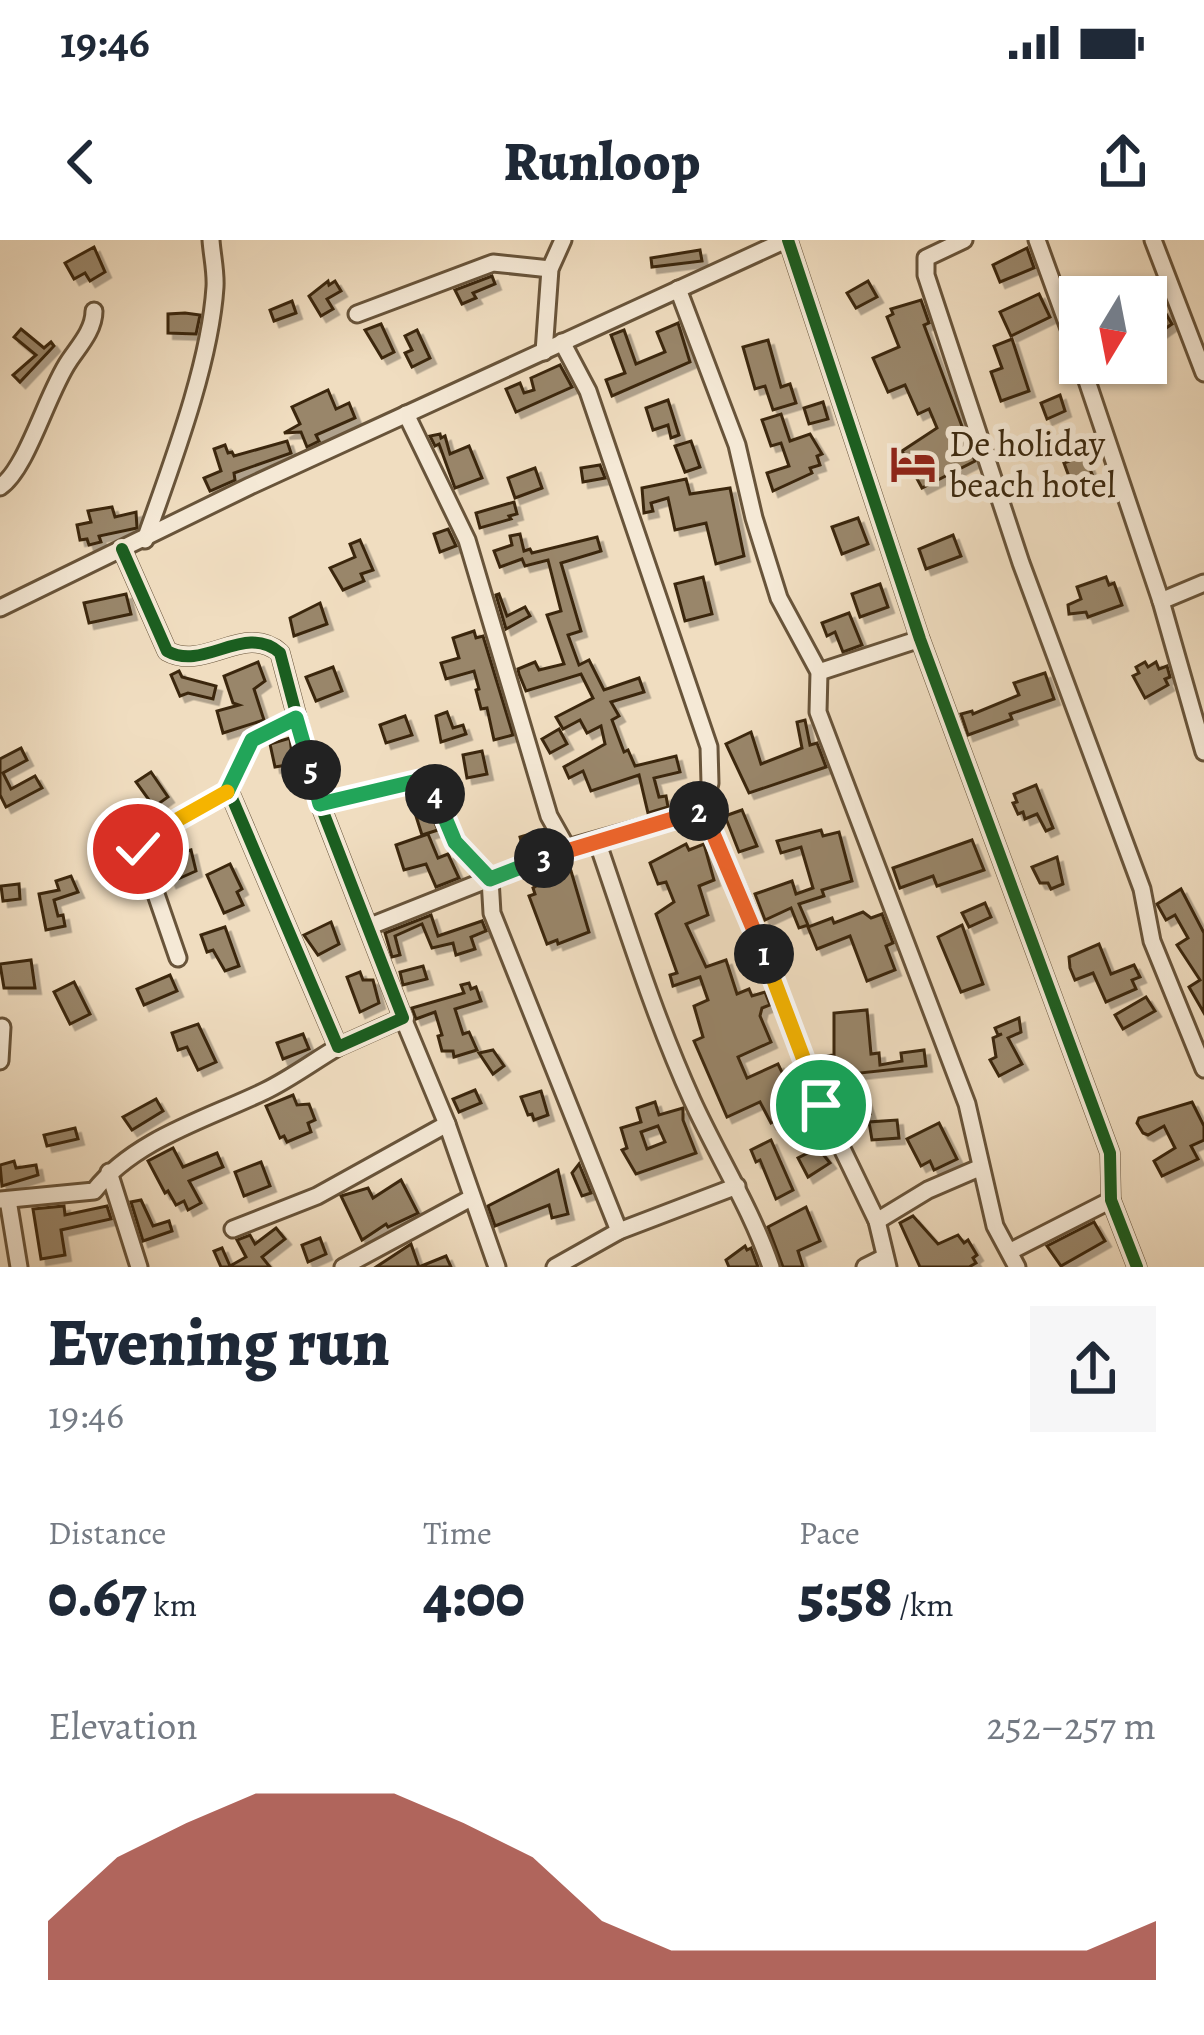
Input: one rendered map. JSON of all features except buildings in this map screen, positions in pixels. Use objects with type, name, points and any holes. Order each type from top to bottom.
[{"type":"street","points":[[145,540],[180,442],[201,359],[215,286],[211,240]]},
{"type":"street","points":[[544,352],[550,269],[563,240]]},
{"type":"street","points":[[0,608],[406,414],[787,240],[920,639],[1110,1153],[1111,1199],[1137,1267]]},
{"type":"street","points":[[964,240],[926,258],[923,266],[1021,562],[1142,889],[1152,941],[1204,1069]]},
{"type":"street","points":[[1037,240],[1059,300]]},
{"type":"street","points":[[1153,240],[1204,373]]},
{"type":"street","points":[[357,314],[493,263],[550,269]]},
{"type":"street","points":[[678,289],[737,445],[779,598],[819,672],[818,712],[967,1104],[995,1226],[1014,1259],[1111,1199]]},
{"type":"street","points":[[0,487],[21,462],[57,379],[91,328],[94,311]]},
{"type":"street","points":[[562,342],[588,391],[709,747],[710,783],[703,810],[821,1105],[877,1221],[887,1262],[866,1267]]},
{"type":"street","points":[[1089,384],[1161,601],[1204,752]]},
{"type":"street","points":[[406,414],[466,540],[549,816],[567,848]]},
{"type":"street","points":[[122,549],[167,651],[193,657],[249,641],[269,643],[280,653],[320,804],[447,1124],[497,1267]]},
{"type":"street","points":[[1161,601],[1204,584]]},
{"type":"street","points":[[819,672],[920,639]]},
{"type":"street","points":[[178,958],[138,842],[229,791],[252,740],[296,718]]},
{"type":"street","points":[[320,804],[426,779],[455,842],[490,879],[492,913],[619,1231]]},
{"type":"street","points":[[229,791],[338,1047]]},
{"type":"street","points":[[368,927],[567,848],[703,810]]},
{"type":"street","points":[[597,841],[657,1018],[771,1267]]},
{"type":"street","points":[[19,1267],[4,1200],[94,1191],[109,1172],[207,1113],[265,1091],[338,1047],[403,1018]]},
{"type":"street","points":[[0,1060],[2,1027]]},
{"type":"street","points":[[233,1229],[317,1196],[447,1124]]},
{"type":"street","points":[[877,1221],[928,1190],[979,1168]]},
{"type":"street","points":[[109,1172],[139,1267]]},
{"type":"street","points":[[555,1267],[619,1231],[737,1186]]},
{"type":"street","points":[[343,1267],[471,1198]]},
{"type":"cycle path","points":[[788,240],[920,639],[1110,1153],[1111,1200],[1137,1267]]},
{"type":"cycle path","points":[[122,549],[167,651],[195,656],[253,643],[280,653],[320,804],[403,1018],[338,1047],[229,791]]},
{"type":"place","name":"De holiday beach hotel","points":[[913,464]]},
{"type":"route","points":[[138,849],[138,842],[229,791],[252,740],[296,718],[320,804],[426,779],[455,842],[490,879],[567,848],[703,810],[821,1105]]}]
